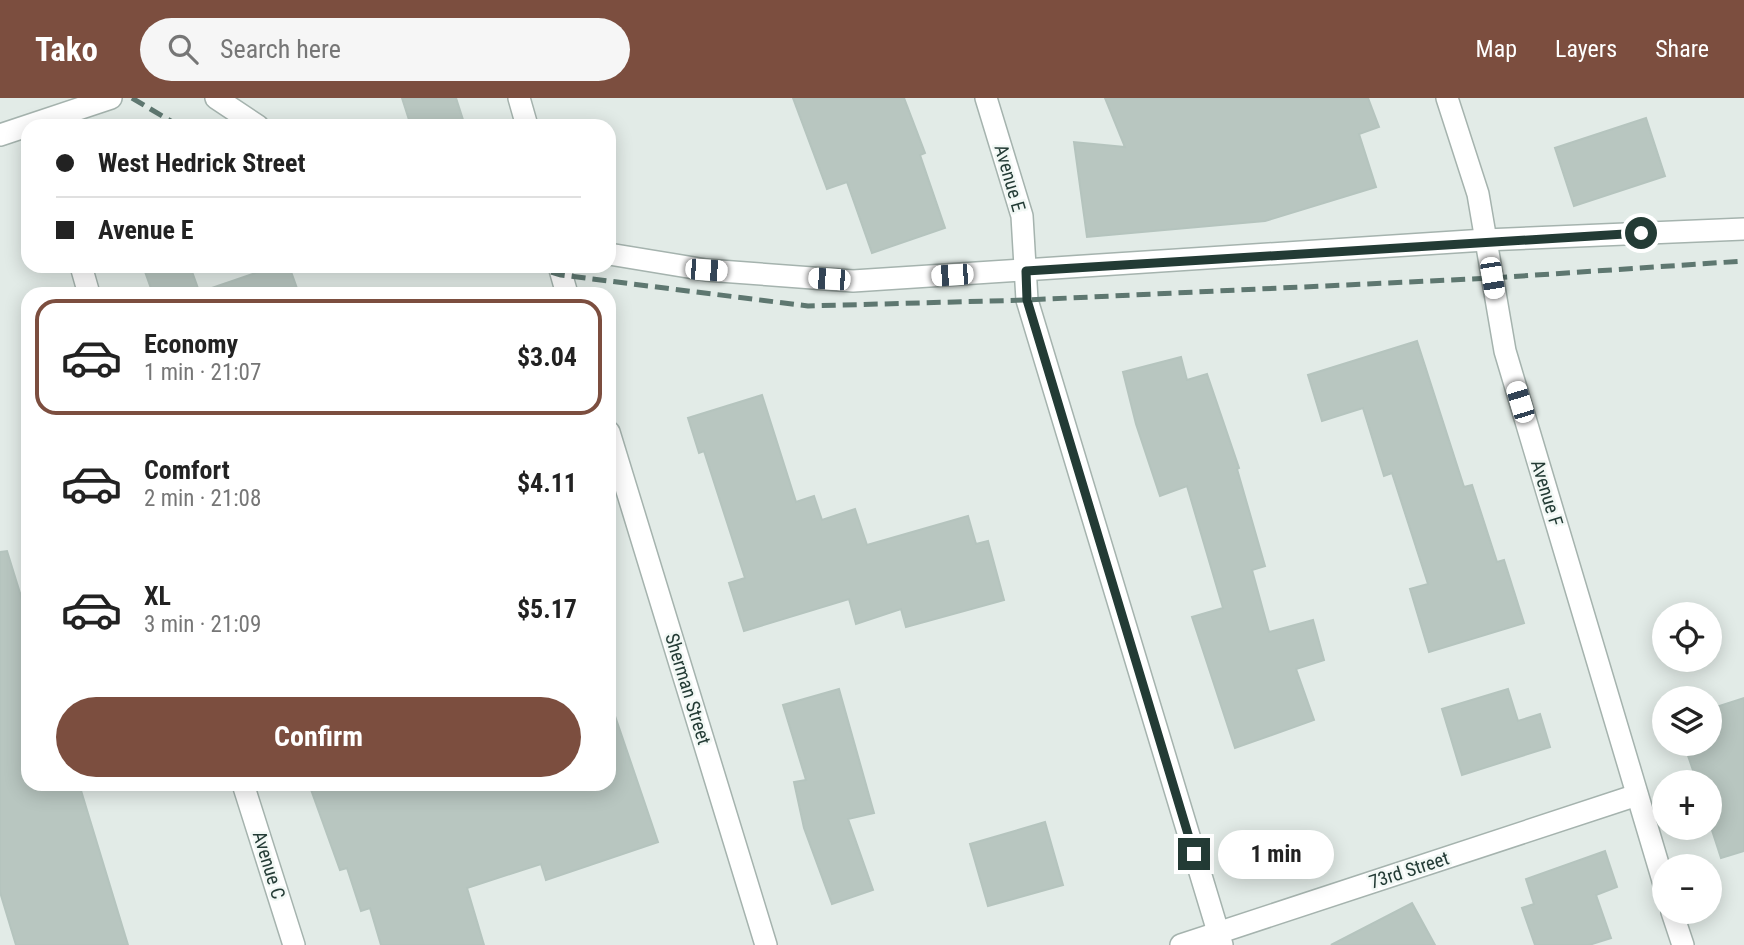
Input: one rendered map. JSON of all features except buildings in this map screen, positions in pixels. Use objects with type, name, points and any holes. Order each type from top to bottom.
[{"type":"street","points":[[50,119],[111,98]]},
{"type":"street","points":[[216,98],[248,119]]},
{"type":"street","points":[[519,98],[525,119]]},
{"type":"street","name":"Avenue E","points":[[986,98],[1022,216],[1027,300],[1220,939]]},
{"type":"street","name":"Avenue F","points":[[1447,98],[1478,194],[1504,351],[1655,854]]},
{"type":"street","points":[[0,135],[21,129]]},
{"type":"street","points":[[616,255],[706,270],[853,281],[1485,240],[1744,229]]},
{"type":"street","name":"Sherman Street","points":[[616,455],[766,945]]},
{"type":"street","name":"Avenue C","points":[[245,791],[294,945]]},
{"type":"street","name":"73rd Street","points":[[1181,945],[1220,939],[1637,795]]},
{"type":"street","points":[[1676,924],[1682,945]]},
{"type":"railway","points":[[132,98],[167,119]]},
{"type":"railway","points":[[554,273],[808,306],[1027,300],[1492,278],[1744,261]]},
{"type":"route","points":[[1194,854],[1027,300],[1026,271],[1485,240],[1641,233]]}]
